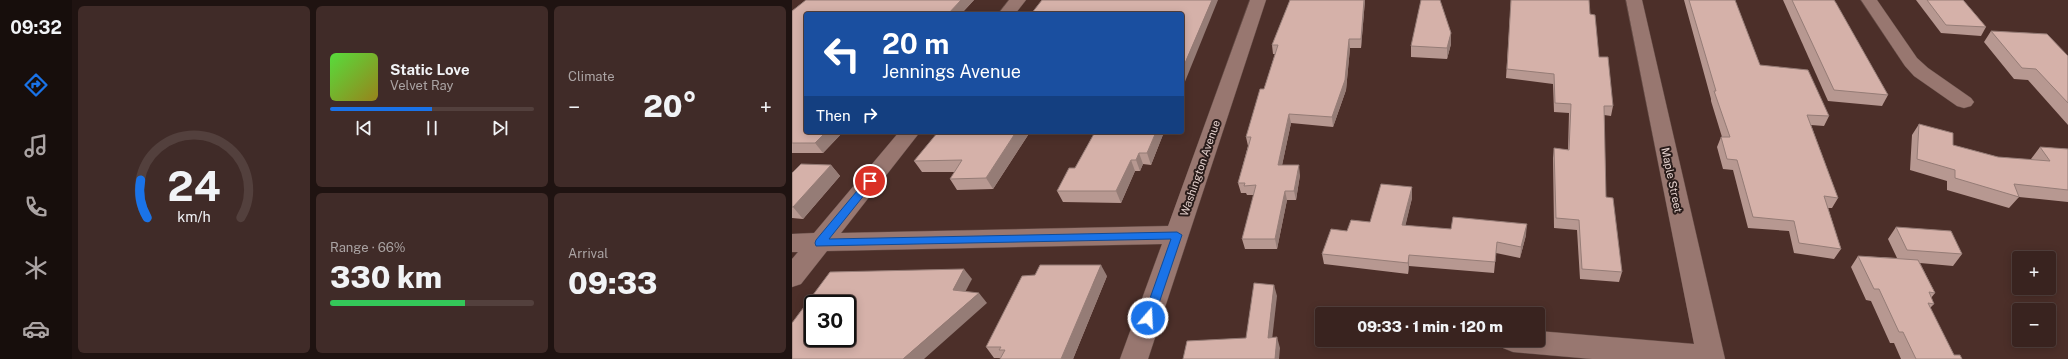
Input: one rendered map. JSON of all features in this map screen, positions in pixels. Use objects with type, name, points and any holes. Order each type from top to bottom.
[{"type":"street","points":[[1008,12],[1018,0]]},
{"type":"street","name":"Washington Avenue","points":[[1134,359],[1258,0]]},
{"type":"street","name":"Maple Street","points":[[1634,0],[1710,358]]},
{"type":"street","points":[[1869,0],[1911,62],[1921,72],[1964,102]]},
{"type":"street","points":[[792,277],[908,134]]},
{"type":"street","points":[[792,243],[1177,235]]},
{"type":"street","points":[[1545,343],[1710,358]]},
{"type":"building","points":[[806,0],[961,0],[950,12],[804,12],[804,134],[824,134],[815,143],[792,143],[792,11]]},
{"type":"building","points":[[1042,0],[1212,0],[1184,65],[1184,12],[1033,12]]},
{"type":"building","points":[[1290,0],[1364,0],[1361,39],[1349,39],[1345,80],[1332,117],[1289,114],[1278,165],[1299,165],[1294,191],[1285,191],[1275,239],[1242,239],[1256,185],[1244,186],[1245,183],[1238,183],[1251,137],[1246,137],[1260,89],[1264,89],[1278,45],[1272,45]]},
{"type":"building","points":[[1421,0],[1440,0],[1451,33],[1447,48],[1411,46]]},
{"type":"building","points":[[1511,0],[1589,0],[1590,14],[1595,15],[1599,57],[1608,57],[1613,106],[1604,106],[1606,197],[1613,198],[1622,272],[1582,269],[1579,220],[1556,218],[1554,148],[1569,150],[1571,104],[1555,103],[1554,74],[1507,69]]},
{"type":"building","points":[[1689,0],[1735,0],[1760,65],[1808,70],[1829,116],[1807,115],[1838,198],[1824,196],[1841,249],[1799,243],[1794,221],[1753,217],[1737,160],[1727,159],[1721,137],[1730,137],[1714,91],[1716,91]]},
{"type":"building","points":[[1792,0],[1834,0],[1888,95],[1834,90]]},
{"type":"building","points":[[1927,0],[1963,0],[1986,27],[1946,25]]},
{"type":"building","points":[[1991,31],[2047,34],[2068,56],[2068,103],[2036,69],[2022,68]]},
{"type":"building","points":[[1919,124],[1953,133],[1953,145],[1998,157],[2050,161],[2040,147],[2068,149],[2068,190],[2014,184],[2019,197],[1955,178],[1955,170],[1917,159]]},
{"type":"building","points":[[936,134],[1015,134],[986,178],[950,179],[962,160],[914,161]]},
{"type":"building","points":[[1094,134],[1155,134],[1147,153],[1139,153],[1136,160],[1131,160],[1116,191],[1057,191],[1069,168],[1075,168]]},
{"type":"building","points":[[801,164],[831,165],[792,207],[792,173]]},
{"type":"building","points":[[1381,184],[1412,187],[1402,225],[1451,229],[1453,217],[1527,224],[1521,247],[1497,242],[1495,262],[1409,255],[1408,263],[1322,254],[1331,229],[1347,231],[1351,220],[1370,222]]},
{"type":"building","points":[[1896,227],[1951,231],[1962,254],[1907,250]]},
{"type":"building","points":[[1858,256],[1918,260],[1935,293],[1929,292],[1934,304],[1928,303],[1954,355],[1960,355],[1962,359],[1916,359],[1903,332],[1899,332],[1879,289],[1874,289]]},
{"type":"building","points":[[1040,265],[1101,265],[1061,359],[1000,359],[1005,350],[999,350],[1001,347],[986,347],[1022,276],[1035,275]]},
{"type":"building","points":[[964,269],[953,290],[979,293],[903,359],[792,359],[792,323],[804,307],[804,347],[856,347],[856,295],[813,295],[830,272]]},
{"type":"building","points":[[1254,283],[1274,285],[1268,338],[1277,337],[1275,359],[1183,359],[1187,341],[1246,338]]},
{"type":"route","points":[[870,181],[820,243],[1177,235],[1148,318]]}]
